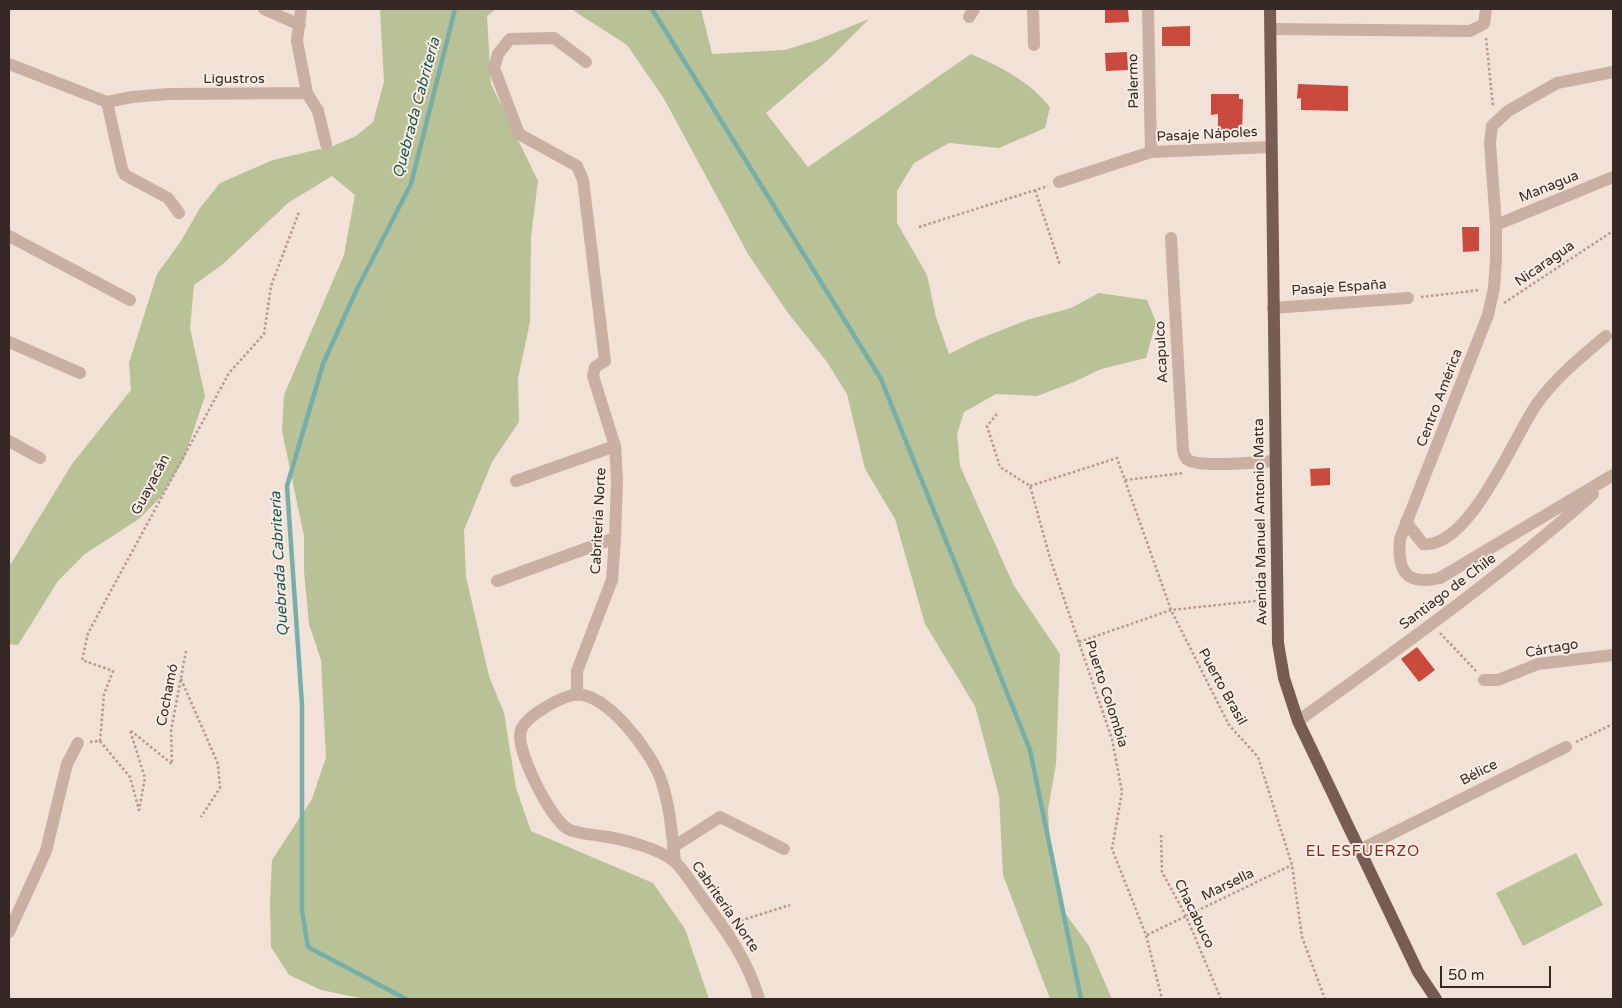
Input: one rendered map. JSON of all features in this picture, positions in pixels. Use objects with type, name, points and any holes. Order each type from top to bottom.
[{"type":"main road","name":"Avenida Manuel Antonio Matta","points":[[1270,9],[1278,644],[1284,678],[1298,721],[1418,972],[1436,999]]},
{"type":"street","points":[[264,9],[300,25]]},
{"type":"street","points":[[301,9],[298,41],[307,93],[318,111],[326,144]]},
{"type":"street","points":[[1034,9],[1034,45]]},
{"type":"street","name":"Palermo","points":[[1148,9],[1151,152]]},
{"type":"street","points":[[1270,28],[1470,31],[1484,24],[1486,9]]},
{"type":"street","name":"Cabritería Norte","points":[[577,694],[575,680],[577,671],[612,580],[617,480],[615,446],[594,376],[595,367],[605,361],[583,180],[576,166],[519,134],[494,68],[498,54],[510,39],[554,38],[586,62]]},
{"type":"street","name":"Ligustros","points":[[9,64],[107,102],[169,94],[307,93]]},
{"type":"street","points":[[1492,126],[1508,111],[1557,83],[1613,72]]},
{"type":"street","points":[[107,102],[125,175],[168,198],[179,213]]},
{"type":"street","name":"Centro América","points":[[1492,126],[1490,143],[1496,225],[1494,288],[1488,315],[1406,522],[1399,548],[1401,569],[1411,577],[1425,581],[1451,572],[1612,477]]},
{"type":"street","name":"Pasaje Nápoles","points":[[1059,182],[1151,152],[1271,147]]},
{"type":"street","name":"Managua","points":[[1496,225],[1613,177]]},
{"type":"street","points":[[9,236],[130,300]]},
{"type":"street","name":"Acapulco","points":[[1171,238],[1183,450],[1185,457],[1189,461]]},
{"type":"street","name":"Pasaje España","points":[[1273,308],[1408,298]]},
{"type":"street","points":[[1406,522],[1423,544],[1433,545],[1451,536],[1487,492],[1536,405],[1558,378],[1606,336]]},
{"type":"street","points":[[9,342],[80,373]]},
{"type":"street","points":[[9,441],[40,458]]},
{"type":"street","points":[[516,481],[615,446]]},
{"type":"street","points":[[1189,461],[1208,464],[1275,461]]},
{"type":"street","name":"Santiago de Chile","points":[[1298,721],[1431,624],[1540,541],[1612,477]]},
{"type":"street","points":[[497,581],[615,538]]},
{"type":"street","name":"Cártago","points":[[1484,680],[1498,680],[1538,664],[1613,655]]},
{"type":"street","name":"Cabritería Norte","points":[[675,861],[620,840],[568,829],[558,822],[550,812],[522,751],[519,738],[521,728],[540,711],[564,698],[585,694],[605,706],[634,736],[651,760],[663,787],[669,813],[675,861],[723,927],[751,972],[759,999]]},
{"type":"street","points":[[9,932],[46,851],[67,764],[78,743]]},
{"type":"street","name":"Bélice","points":[[1359,850],[1566,747]]},
{"type":"street","points":[[673,847],[720,817],[784,850]]},
{"type":"path","points":[[1484,24],[1494,115],[1492,126]]},
{"type":"path","points":[[919,226],[1059,182]]},
{"type":"path","points":[[1035,190],[1060,265]]},
{"type":"path","name":"Guayacán","points":[[100,741],[104,694],[114,671],[82,660],[88,633],[230,373],[264,334],[271,286],[299,212]]},
{"type":"path","name":"Nicaragua","points":[[1488,315],[1613,231]]},
{"type":"path","points":[[1408,298],[1494,288]]},
{"type":"path","points":[[997,414],[987,426],[1000,467],[1030,486]]},
{"type":"path","name":"Puerto Brasil","points":[[1030,486],[1117,458],[1171,610],[1229,725],[1258,757],[1292,865],[1302,937],[1325,999]]},
{"type":"path","points":[[1125,480],[1185,473],[1189,461]]},
{"type":"path","name":"Puerto Colombia","points":[[1030,486],[1050,558],[1112,739],[1122,792],[1112,849],[1146,935],[1162,999]]},
{"type":"path","points":[[1078,642],[1171,610],[1278,598]]},
{"type":"path","points":[[1431,624],[1484,680]]},
{"type":"path","name":"Cochamó","points":[[100,741],[130,777],[139,810],[145,778],[130,730],[172,764],[170,731],[186,651]]},
{"type":"path","points":[[181,678],[218,764],[220,788],[201,817]]},
{"type":"path","points":[[1566,747],[1613,724]]},
{"type":"path","points":[[78,743],[100,741]]},
{"type":"path","name":"Chacabuco","points":[[1161,835],[1162,872],[1186,916],[1221,999]]},
{"type":"path","name":"Marsella","points":[[1146,935],[1292,865]]},
{"type":"path","points":[[723,927],[790,905]]},
{"type":"green space","points":[[380,9],[496,9],[487,16],[491,84],[538,181],[531,237],[530,322],[518,378],[519,422],[492,462],[464,530],[466,577],[489,676],[504,713],[516,788],[531,831],[653,883],[685,929],[709,999],[365,999],[321,990],[289,975],[271,947],[270,902],[272,860],[312,799],[326,757],[321,660],[309,624],[304,571],[304,536],[282,431],[284,395],[344,255],[355,195],[332,176],[288,203],[223,264],[194,285],[190,328],[205,396],[184,459],[161,497],[139,519],[85,554],[58,581],[18,645],[9,644],[9,567],[72,464],[131,390],[129,363],[157,274],[181,241],[200,208],[220,183],[273,160],[333,146],[356,136],[373,122],[384,82]]},
{"type":"green space","points":[[571,9],[701,9],[712,54],[785,50],[817,40],[869,19],[828,60],[766,113],[808,167],[971,54],[1024,82],[1050,107],[1045,128],[999,148],[949,143],[914,163],[897,191],[897,223],[927,275],[936,317],[949,354],[979,339],[1027,320],[1071,308],[1099,293],[1147,300],[1156,322],[1146,358],[1101,369],[1037,396],[996,394],[964,412],[957,434],[960,466],[1014,586],[1060,654],[1056,764],[1048,810],[1051,865],[1065,913],[1089,946],[1112,999],[1050,999],[1003,875],[999,796],[975,706],[925,624],[895,519],[865,469],[847,394],[827,362],[788,313],[748,254],[663,97],[627,45]]},
{"type":"green space","points":[[1576,853],[1603,905],[1523,946],[1496,893]]},
{"type":"building","points":[[1105,9],[1128,9],[1129,22],[1105,23]]},
{"type":"building","points":[[1190,26],[1190,46],[1162,46],[1162,27]]},
{"type":"building","points":[[1127,52],[1128,70],[1106,71],[1105,53]]},
{"type":"building","points":[[1298,84],[1348,86],[1348,111],[1301,110],[1301,98],[1297,99]]},
{"type":"building","points":[[1211,94],[1239,94],[1239,99],[1243,99],[1242,134],[1218,134],[1218,114],[1211,115]]},
{"type":"building","points":[[1462,227],[1479,227],[1479,251],[1463,252]]},
{"type":"building","points":[[1330,468],[1330,485],[1311,486],[1310,469]]},
{"type":"building","points":[[1417,647],[1435,670],[1419,682],[1401,659]]},
{"type":"waterway","name":"Quebrada Cabritería","points":[[406,999],[308,947],[302,911],[302,705],[287,486],[323,364],[357,289],[411,184],[455,9]]},
{"type":"waterway","points":[[652,9],[881,379],[1030,750],[1081,999]]},
{"type":"district","name":"EL ESFUERZO","points":[[1363,852]]}]
